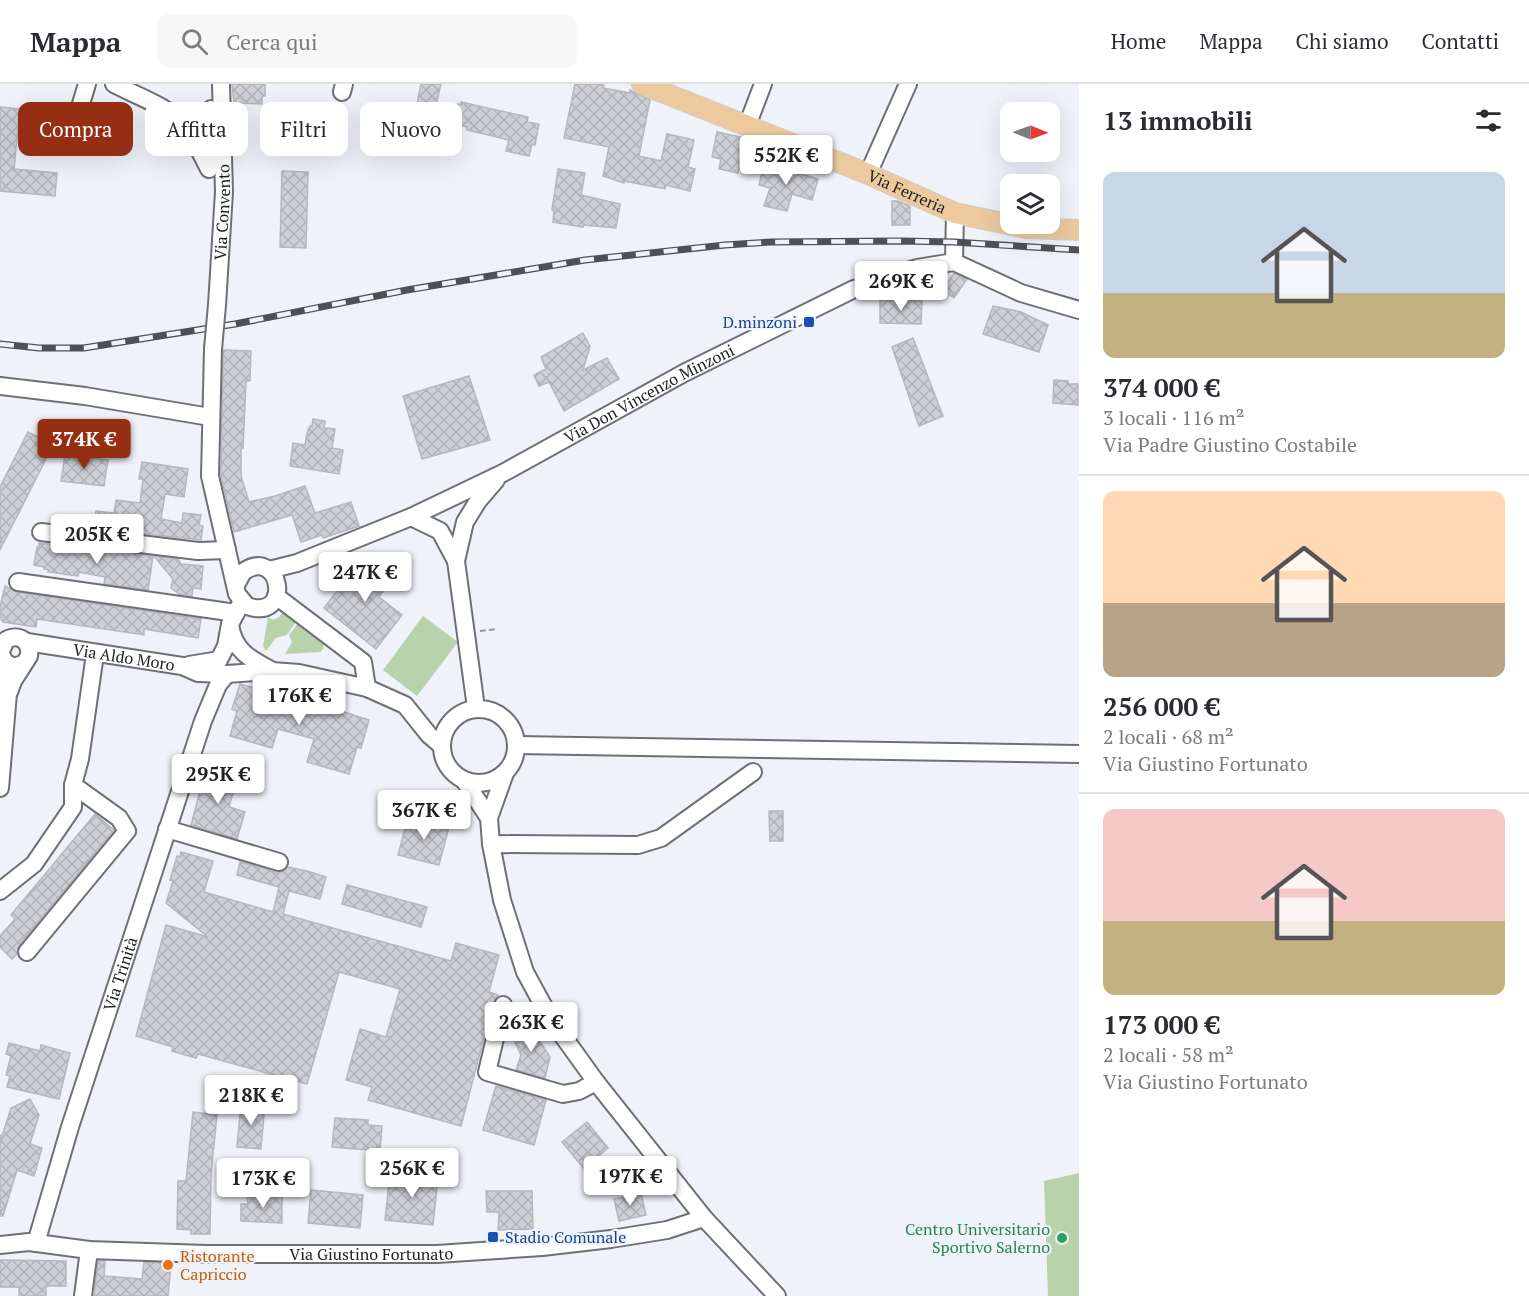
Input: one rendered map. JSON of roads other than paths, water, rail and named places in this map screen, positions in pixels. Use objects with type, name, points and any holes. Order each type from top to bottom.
[{"type":"main road","name":"Via Ferreria","points":[[642,84],[868,174],[955,213],[1026,228],[1079,230]]},
{"type":"street","points":[[82,102],[87,84]]},
{"type":"street","points":[[114,84],[151,102]]},
{"type":"street","points":[[747,126],[763,84]]},
{"type":"street","points":[[868,174],[908,84]]},
{"type":"street","name":"Via Convento","points":[[210,417],[224,192],[220,92]]},
{"type":"street","points":[[202,156],[216,186],[224,192]]},
{"type":"street","points":[[209,156],[209,169]]},
{"type":"street","points":[[955,213],[954,262],[1021,293],[1079,309]]},
{"type":"street","name":"Via Don Vincenzo Minzoni","points":[[274,583],[297,562],[411,518],[503,473],[684,373],[854,289],[917,268],[954,262]]},
{"type":"street","points":[[0,386],[85,396],[210,417],[210,476],[237,594],[232,634],[241,651],[249,659],[272,671]]},
{"type":"street","name":"Via Don Vincenzo Minzoni","points":[[456,561],[465,522],[478,501],[503,473]]},
{"type":"street","points":[[411,518],[440,531],[456,561],[476,708]]},
{"type":"street","points":[[41,532],[198,551],[227,550],[251,567]]},
{"type":"street","points":[[236,585],[243,572],[251,567],[263,567],[274,583],[363,662],[367,688]]},
{"type":"street","points":[[18,582],[236,613],[247,606],[261,609],[267,606],[274,583]]},
{"type":"street","points":[[182,666],[219,660],[226,646],[236,613]]},
{"type":"street","name":"Via Aldo Moro","points":[[64,649],[13,667],[2,659],[0,653],[5,637],[19,637],[27,642],[64,649],[182,666]]},
{"type":"street","points":[[8,693],[30,651],[27,642]]},
{"type":"street","points":[[0,891],[34,864],[73,807],[73,785],[80,759],[95,654]]},
{"type":"street","points":[[0,788],[8,693],[2,659]]},
{"type":"street","points":[[182,666],[198,673],[272,671],[299,673],[367,688],[405,705],[429,735],[442,746]]},
{"type":"street","name":"Via Trinità","points":[[36,1243],[74,1116],[203,721],[218,685],[226,674]]},
{"type":"street","points":[[489,818],[464,780],[448,767],[442,746],[443,735],[455,716],[476,708],[488,709],[499,714],[508,722],[514,732],[517,745],[516,755],[505,773],[489,818],[491,844],[502,900],[525,972],[550,1017],[596,1082],[704,1218],[777,1296]]},
{"type":"street","points":[[517,745],[1079,754]]},
{"type":"street","points":[[491,844],[639,845],[661,838],[753,772]]},
{"type":"street","points":[[464,780],[485,783],[505,773]]},
{"type":"street","points":[[27,952],[127,831],[119,818],[73,785]]},
{"type":"street","points":[[167,829],[279,862]]},
{"type":"street","points":[[503,1005],[487,1072],[563,1094],[579,1091],[596,1082]]},
{"type":"street","name":"Via Giustino Fortunato","points":[[36,1243],[89,1250],[287,1255],[437,1254],[611,1239],[667,1230],[704,1218]]},
{"type":"street","points":[[0,1245],[36,1243]]},
{"type":"street","points":[[83,1296],[89,1250]]},
{"type":"railway","points":[[0,344],[39,348],[84,348],[235,324],[407,290],[585,260],[725,245],[771,242],[900,241],[1079,250]]},
{"type":"place","name":"D.minzoni","points":[[809,322]]},
{"type":"place","name":"Stadio Comunale","points":[[493,1237]]},
{"type":"place","name":"Centro Universitario Sportivo Salerno","points":[[1062,1238]]},
{"type":"place","name":"Ristorante Capriccio","points":[[168,1265]]}]
